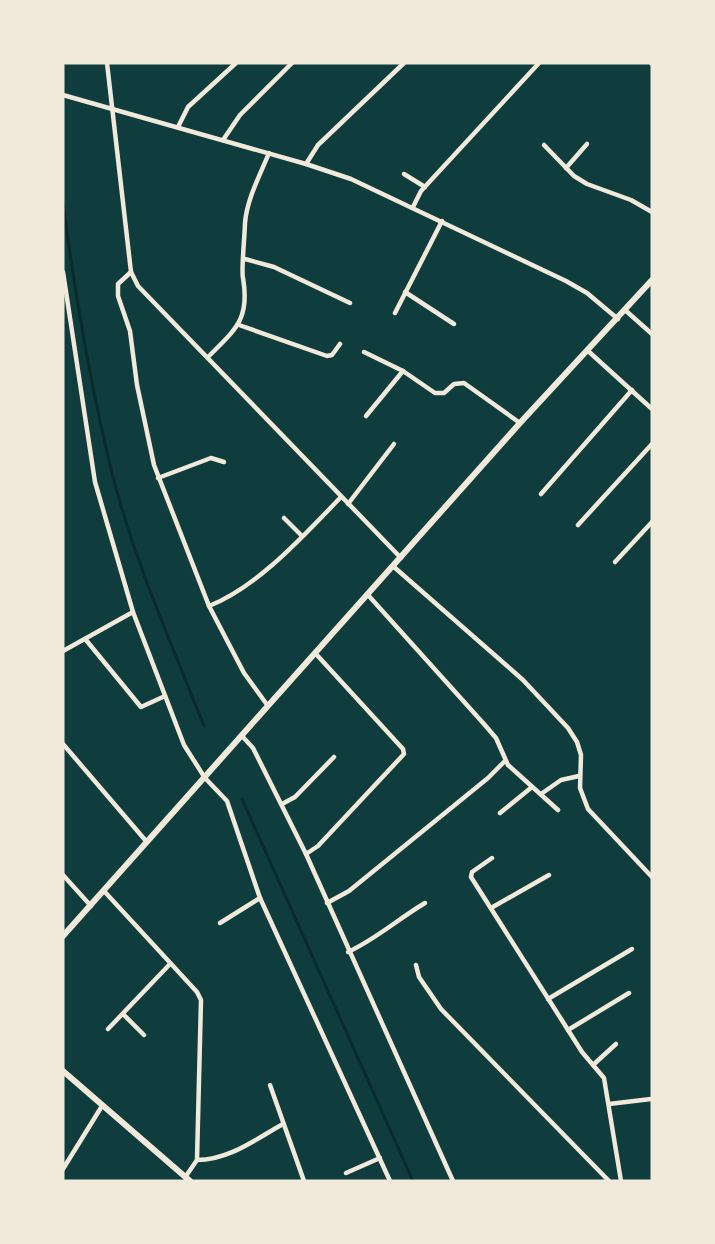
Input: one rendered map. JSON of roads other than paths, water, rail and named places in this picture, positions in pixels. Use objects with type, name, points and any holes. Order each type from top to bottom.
[{"type":"street","points":[[107,63],[114,108],[130,272],[148,298],[209,357],[401,558]]},
{"type":"street","points":[[178,127],[188,107],[236,63]]},
{"type":"street","points":[[223,140],[240,115],[292,63]]},
{"type":"street","points":[[306,164],[318,145],[404,63]]},
{"type":"street","points":[[413,207],[425,187],[539,63]]},
{"type":"street","points":[[63,95],[306,164],[372,187],[576,287],[618,319]]},
{"type":"street","points":[[544,144],[566,168],[587,184],[631,200],[652,212]]},
{"type":"street","points":[[566,168],[587,144]]},
{"type":"street","points":[[209,357],[239,325],[247,293],[243,278],[248,210],[269,153]]},
{"type":"street","points":[[404,174],[425,187]]},
{"type":"street","points":[[395,313],[442,221]]},
{"type":"street","points":[[245,259],[274,267],[350,303]]},
{"type":"street","points":[[63,272],[75,364],[95,482],[133,612],[192,761],[226,801],[260,898],[390,1181]]},
{"type":"street","points":[[130,272],[118,284],[118,296],[130,331],[144,420],[158,478],[209,606],[244,674],[268,706]]},
{"type":"street","points":[[63,936],[520,423],[652,280]]},
{"type":"street","points":[[405,292],[454,324]]},
{"type":"street","points":[[625,310],[652,334]]},
{"type":"street","points":[[239,325],[327,356],[332,355],[340,344]]},
{"type":"street","points":[[587,350],[652,409]]},
{"type":"street","points":[[364,352],[403,371],[440,395],[454,384],[464,383],[520,423]]},
{"type":"street","points":[[366,416],[403,371]]},
{"type":"street","points":[[541,494],[632,390]]},
{"type":"street","points":[[348,504],[394,444]]},
{"type":"street","points":[[578,525],[652,444]]},
{"type":"street","points":[[158,478],[211,458],[224,462]]},
{"type":"street","points":[[209,606],[226,598],[268,567],[341,497]]},
{"type":"street","points":[[284,518],[302,536]]},
{"type":"street","points":[[615,562],[652,522]]},
{"type":"street","points":[[394,567],[523,680],[548,705],[577,742],[581,755],[579,776],[583,800],[588,809],[652,877]]},
{"type":"street","points":[[368,596],[496,738],[505,761],[558,810]]},
{"type":"street","points":[[63,651],[133,612]]},
{"type":"street","points":[[86,640],[141,707],[165,696]]},
{"type":"street","points":[[306,854],[318,846],[404,754],[395,740],[316,654]]},
{"type":"street","points":[[242,736],[253,748],[306,854],[348,952],[453,1181]]},
{"type":"street","points":[[63,744],[147,841]]},
{"type":"street","points":[[282,804],[295,797],[334,757]]},
{"type":"street","points":[[327,903],[349,891],[488,778],[505,761]]},
{"type":"street","points":[[541,794],[561,780],[579,776]]},
{"type":"street","points":[[500,813],[532,787]]},
{"type":"street","points":[[492,858],[472,872],[471,877],[568,1030],[604,1078],[621,1181]]},
{"type":"street","points":[[490,908],[549,874]]},
{"type":"street","points":[[63,875],[91,906]]},
{"type":"street","points":[[64,1073],[188,1179],[197,1160],[203,1008],[197,992],[104,891]]},
{"type":"street","points":[[220,923],[260,898]]},
{"type":"street","points":[[348,952],[374,940],[396,921],[425,903]]},
{"type":"street","points":[[548,999],[632,949]]},
{"type":"street","points":[[108,1029],[170,964]]},
{"type":"street","points":[[416,965],[419,977],[441,1009],[609,1181]]},
{"type":"street","points":[[568,1030],[629,993]]},
{"type":"street","points":[[123,1014],[144,1035]]},
{"type":"street","points":[[593,1065],[616,1044]]},
{"type":"street","points":[[270,1085],[304,1181]]},
{"type":"street","points":[[609,1104],[651,1099]]},
{"type":"street","points":[[63,1169],[102,1106]]},
{"type":"street","points":[[197,1160],[219,1158],[283,1124]]},
{"type":"street","points":[[346,1173],[380,1158]]},
{"type":"waterway","points":[[63,203],[84,339],[112,473],[142,569],[204,726]]},
{"type":"waterway","points":[[242,799],[413,1181]]}]
